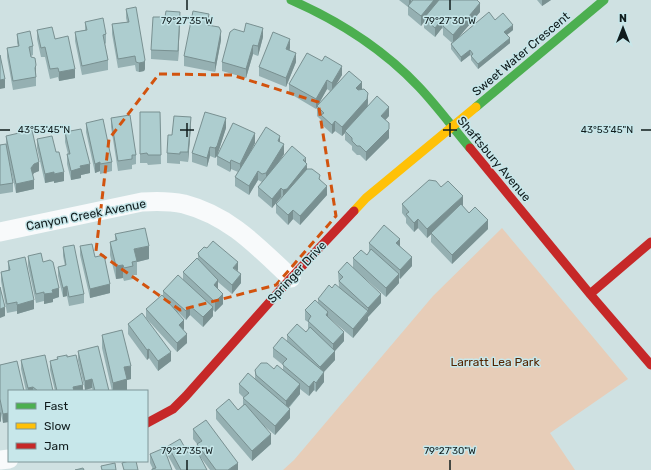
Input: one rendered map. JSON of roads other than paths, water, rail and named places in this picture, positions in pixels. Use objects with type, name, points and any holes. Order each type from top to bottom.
[{"type":"street","name":"Shaftsbury Avenue","points":[[291,0],[330,18],[368,42],[410,78],[453,127],[590,294],[651,365]]},
{"type":"street","name":"Sweet Water Crescent","points":[[453,127],[604,0]]},
{"type":"street","name":"Springer Drive","points":[[148,422],[173,409],[186,396],[291,278],[366,198],[453,127]]},
{"type":"street","name":"Canyon Creek Avenue","points":[[0,232],[142,202],[162,201],[184,204],[213,214],[244,234],[291,278]]},
{"type":"street","points":[[590,294],[651,242]]},
{"type":"park label","name":"Larratt Lea Park","points":[[495,362]]}]
